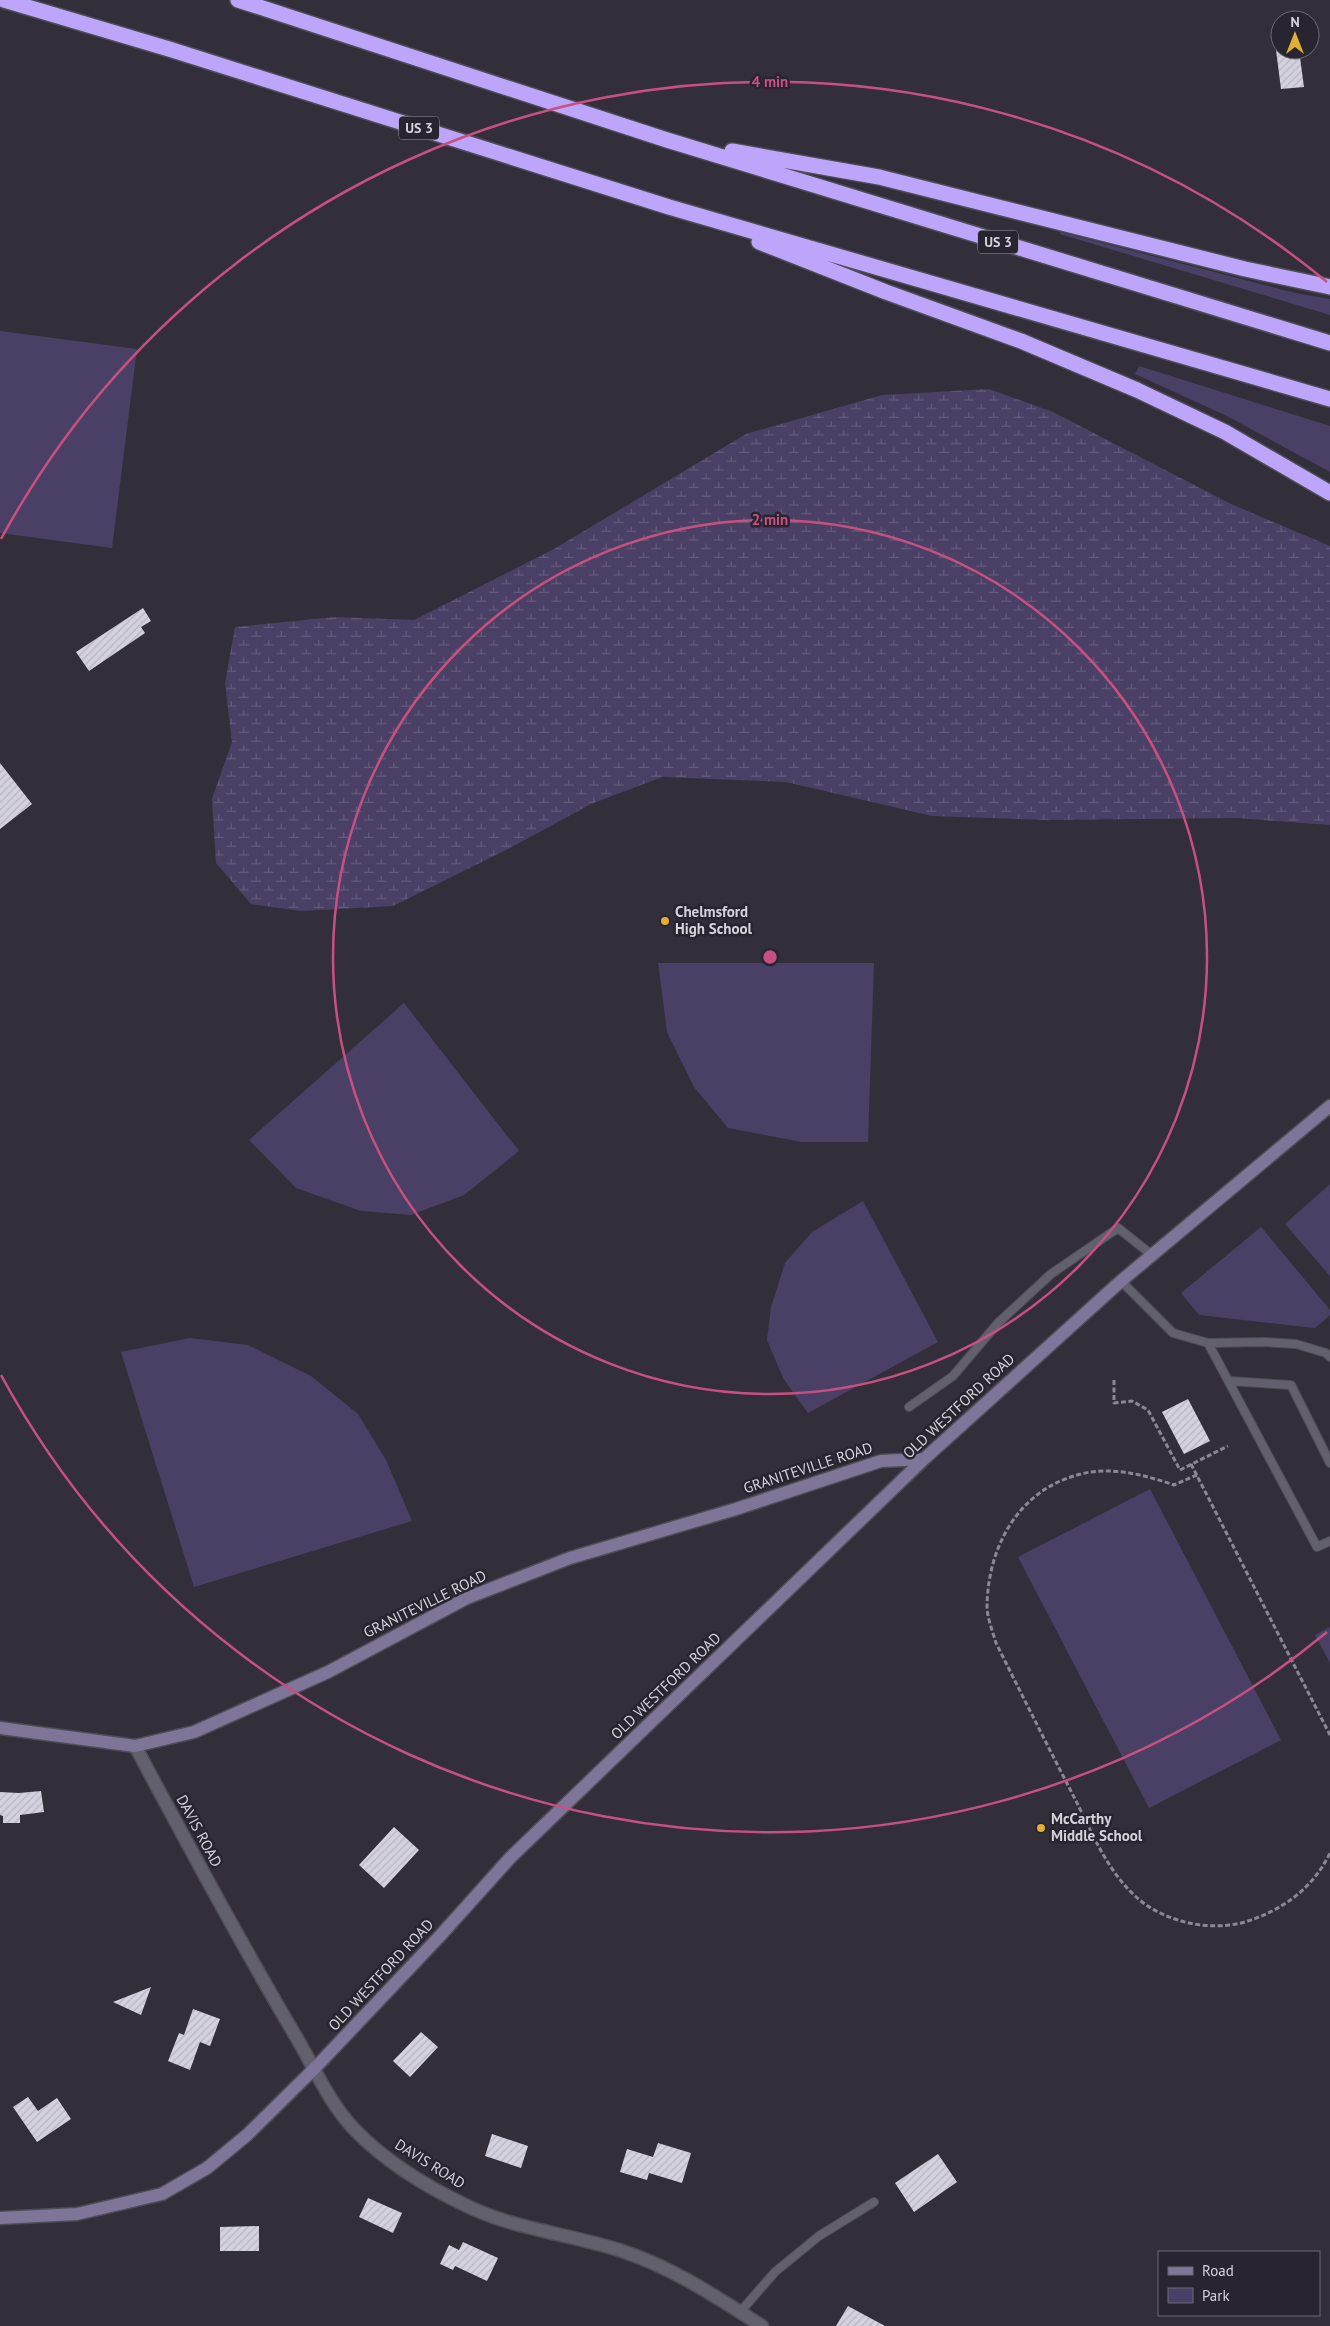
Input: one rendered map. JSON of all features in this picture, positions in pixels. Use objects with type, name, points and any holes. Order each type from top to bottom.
[{"type":"highway","name":"US 3","points":[[4,0],[169,49],[670,207],[1330,399]]},
{"type":"highway","name":"US 3","points":[[238,0],[667,140],[1330,343]]},
{"type":"highway","points":[[667,140],[879,177],[1245,269],[1330,287]]},
{"type":"highway","points":[[670,207],[886,292],[1021,341],[1137,390],[1225,432],[1330,493]]},
{"type":"main road","name":"OLD WESTFORD ROAD","points":[[0,2218],[77,2214],[162,2194],[207,2168],[234,2146],[315,2068],[439,1937],[510,1858],[924,1459],[1121,1281],[1330,1106]]},
{"type":"main road","name":"GRANITEVILLE ROAD","points":[[0,1728],[135,1746],[194,1732],[328,1672],[467,1598],[570,1558],[736,1509],[880,1460],[924,1459]]},
{"type":"street","name":"DAVIS ROAD","points":[[135,1746],[265,1985],[315,2068],[333,2103],[355,2130],[401,2169],[468,2207],[529,2228],[617,2249],[655,2262],[687,2278],[762,2326]]},
{"type":"lane","points":[[909,1407],[954,1376],[998,1323],[1051,1274],[1118,1228],[1152,1255]]},
{"type":"lane","points":[[1121,1281],[1173,1333],[1208,1343],[1264,1342],[1296,1344],[1326,1353],[1330,1357]]},
{"type":"lane","points":[[1208,1343],[1317,1546],[1330,1541]]},
{"type":"lane","points":[[1229,1381],[1291,1385],[1330,1463]]},
{"type":"lane","points":[[740,2312],[775,2272],[819,2236],[874,2202]]},
{"type":"path","points":[[1114,1380],[1114,1402],[1132,1401],[1148,1410],[1180,1470],[1228,1446]]},
{"type":"path","points":[[1191,1464],[1330,1735]]},
{"type":"path","points":[[1197,1474],[1174,1485],[1146,1475],[1118,1472],[1081,1473],[1044,1488],[1016,1513],[1001,1541],[994,1564],[987,1608],[996,1643],[1108,1863],[1135,1896],[1158,1912],[1195,1925],[1233,1926],[1270,1914],[1299,1896],[1324,1866],[1330,1853]]},
{"type":"green space","points":[[1060,232],[1295,293],[1330,299],[1330,315],[1060,234]]},
{"type":"green space","points":[[0,331],[137,349],[112,548],[0,533]]},
{"type":"green space","points":[[1139,366],[1330,426],[1330,472],[1227,416],[1135,374]]},
{"type":"green space","points":[[989,389],[1053,412],[1231,504],[1330,546],[1330,825],[1237,818],[1046,820],[932,816],[786,782],[662,777],[591,804],[510,848],[393,906],[301,911],[251,904],[216,863],[212,799],[232,742],[225,683],[235,627],[335,617],[414,620],[554,549],[746,434],[882,395]]},
{"type":"green space","points":[[658,963],[874,963],[868,1142],[802,1142],[728,1128],[694,1087],[667,1032]]},
{"type":"green space","points":[[404,1003],[519,1151],[464,1195],[411,1215],[361,1211],[296,1188],[249,1140]]},
{"type":"green space","points":[[1330,1184],[1330,1276],[1285,1224]]},
{"type":"green space","points":[[863,1201],[938,1342],[808,1413],[783,1378],[767,1340],[771,1307],[785,1263],[812,1232]]},
{"type":"green space","points":[[1261,1227],[1330,1310],[1330,1315],[1315,1328],[1199,1315],[1181,1293]]},
{"type":"green space","points":[[190,1338],[248,1345],[311,1376],[358,1414],[386,1460],[412,1521],[194,1587],[121,1352]]},
{"type":"green space","points":[[1150,1489],[1281,1740],[1149,1808],[1018,1557]]},
{"type":"green space","points":[[1330,1627],[1330,1663],[1315,1635]]},
{"type":"building","points":[[1277,60],[1300,60],[1304,87],[1281,89]]},
{"type":"building","points":[[143,608],[151,621],[141,627],[145,633],[89,671],[76,652]]},
{"type":"building","points":[[0,763],[32,804],[0,829]]},
{"type":"building","points":[[1188,1399],[1210,1441],[1184,1454],[1162,1412]]},
{"type":"building","points":[[41,1791],[44,1812],[20,1815],[20,1823],[3,1823],[3,1816],[0,1815],[0,1792]]},
{"type":"building","points":[[394,1827],[419,1850],[384,1888],[359,1865]]},
{"type":"building","points":[[151,1987],[141,2015],[113,2002]]},
{"type":"building","points":[[193,2009],[220,2019],[210,2046],[200,2042],[190,2070],[168,2061],[179,2033],[184,2035]]},
{"type":"building","points":[[421,2032],[438,2047],[410,2077],[393,2061]]},
{"type":"building","points":[[28,2097],[38,2111],[57,2098],[71,2119],[37,2142],[13,2107]]},
{"type":"building","points":[[492,2134],[528,2146],[521,2168],[485,2156]]},
{"type":"building","points":[[658,2143],[691,2153],[682,2183],[649,2173],[647,2180],[620,2172],[627,2149],[653,2157]]},
{"type":"building","points":[[938,2154],[957,2182],[914,2212],[895,2183]]},
{"type":"building","points":[[368,2198],[402,2213],[393,2233],[359,2217]]},
{"type":"building","points":[[259,2226],[259,2251],[220,2251],[220,2227]]},
{"type":"building","points":[[463,2242],[498,2258],[487,2281],[455,2266],[453,2270],[440,2264],[449,2245],[459,2250]]},
{"type":"building","points":[[848,2306],[885,2326],[836,2326]]},
{"type":"place","name":"Chelmsford High School","points":[[665,921]]},
{"type":"place","name":"McCarthy Middle School","points":[[1041,1828]]}]
